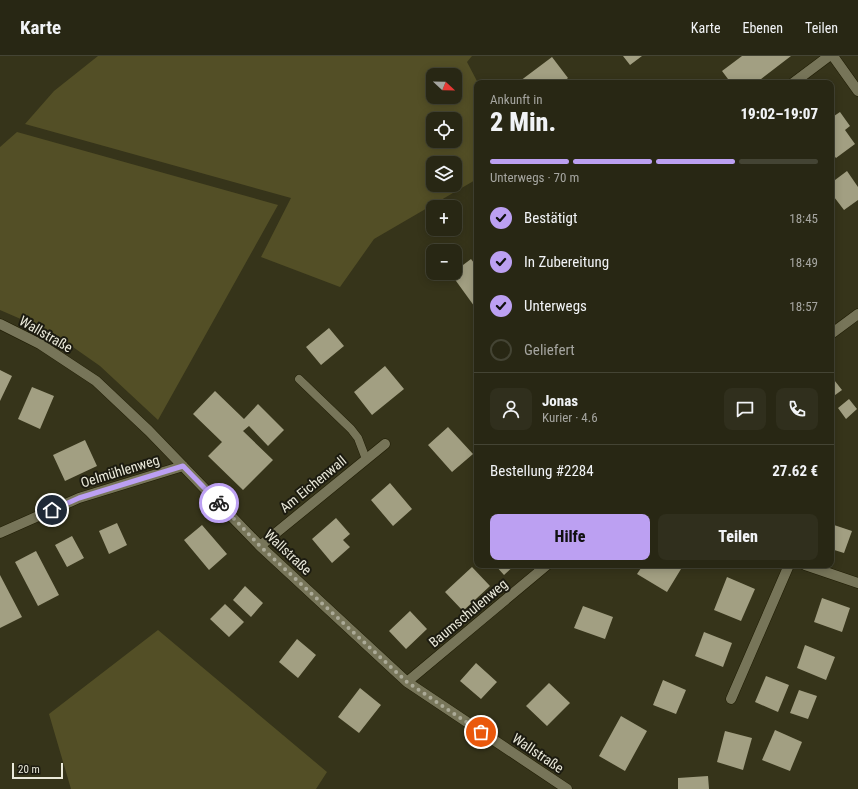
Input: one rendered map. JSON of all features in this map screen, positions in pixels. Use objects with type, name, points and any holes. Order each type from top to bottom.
[{"type":"street","points":[[797,80],[829,56]]},
{"type":"street","points":[[833,56],[858,91]]},
{"type":"street","points":[[834,332],[858,314]]},
{"type":"street","name":"Wallstraße","points":[[0,324],[40,344],[96,381],[183,466],[260,546],[407,682],[567,789]]},
{"type":"street","name":"Am Eichenwall","points":[[260,546],[385,444]]},
{"type":"street","name":"Oelmühlenweg","points":[[0,533],[79,498],[183,466]]},
{"type":"street","name":"Baumschulenweg","points":[[407,682],[543,568]]},
{"type":"street","points":[[731,699],[788,568]]},
{"type":"street","points":[[814,568],[858,583]]},
{"type":"lane","points":[[299,379],[351,429],[358,438],[366,459]]},
{"type":"shaded area","points":[[98,56],[472,56],[467,62],[476,80],[474,80],[474,181],[462,188],[462,156],[426,156],[426,192],[455,192],[441,200],[426,200],[426,209],[374,239],[340,287],[261,257],[291,198],[25,124],[54,91]]},
{"type":"shaded area","points":[[17,132],[278,205],[158,420],[100,366],[53,333],[0,310],[0,147]]},
{"type":"shaded area","points":[[158,630],[327,772],[316,789],[71,789],[49,714]]},
{"type":"building","points":[[623,56],[642,56],[630,65]]},
{"type":"building","points":[[742,56],[791,56],[760,80],[729,80],[722,71]]},
{"type":"building","points":[[552,57],[568,78],[566,80],[521,80]]},
{"type":"building","points":[[840,112],[850,126],[845,130],[855,144],[836,158],[834,156],[834,116]]},
{"type":"building","points":[[847,171],[858,187],[858,200],[844,210],[834,197],[834,181]]},
{"type":"building","points":[[471,259],[474,263],[474,306],[455,280],[462,280],[462,266]]},
{"type":"building","points":[[329,328],[344,346],[321,365],[306,347]]},
{"type":"building","points":[[385,366],[404,389],[372,415],[354,392]]},
{"type":"building","points":[[0,370],[12,376],[0,401]]},
{"type":"building","points":[[834,380],[842,390],[834,396]]},
{"type":"building","points":[[32,387],[54,396],[40,429],[18,419]]},
{"type":"building","points":[[215,391],[244,419],[258,404],[284,430],[268,446],[249,426],[243,431],[273,460],[243,490],[208,456],[222,442],[193,414]]},
{"type":"building","points":[[849,399],[857,409],[846,419],[838,408]]},
{"type":"building","points":[[448,427],[473,454],[452,472],[428,445]]},
{"type":"building","points":[[85,440],[97,466],[65,481],[53,455]]},
{"type":"building","points":[[390,483],[412,509],[393,526],[371,500]]},
{"type":"building","points":[[336,518],[350,534],[343,540],[350,547],[332,563],[312,539]]},
{"type":"building","points":[[117,523],[127,545],[109,554],[99,531]]},
{"type":"building","points":[[202,525],[227,554],[209,570],[184,540]]},
{"type":"building","points":[[834,525],[852,531],[844,553],[834,550]]},
{"type":"building","points":[[72,536],[84,558],[67,567],[55,545]]},
{"type":"building","points":[[36,551],[59,595],[38,606],[15,562]]},
{"type":"building","points":[[472,567],[490,586],[463,611],[445,592]]},
{"type":"building","points":[[498,568],[512,568],[504,575]]},
{"type":"building","points":[[641,568],[681,569],[667,592],[637,574]]},
{"type":"building","points":[[0,575],[22,617],[0,628]]},
{"type":"building","points":[[727,577],[755,589],[741,621],[714,610]]},
{"type":"building","points":[[245,586],[263,603],[251,617],[233,600]]},
{"type":"building","points":[[822,598],[850,608],[842,632],[814,622]]},
{"type":"building","points":[[225,604],[244,622],[229,637],[210,619]]},
{"type":"building","points":[[583,606],[613,617],[605,639],[574,628]]},
{"type":"building","points":[[410,611],[427,629],[406,649],[389,631]]},
{"type":"building","points":[[704,632],[732,643],[723,667],[695,656]]},
{"type":"building","points":[[297,639],[316,655],[298,678],[279,662]]},
{"type":"building","points":[[805,645],[835,657],[826,680],[797,668]]},
{"type":"building","points":[[476,663],[497,682],[481,699],[460,681]]},
{"type":"building","points":[[766,676],[789,685],[778,712],[755,702]]},
{"type":"building","points":[[663,680],[686,690],[676,714],[653,705]]},
{"type":"building","points":[[549,683],[570,703],[547,726],[526,706]]},
{"type":"building","points":[[360,688],[381,705],[359,733],[338,717]]},
{"type":"building","points":[[799,690],[817,696],[808,719],[790,713]]},
{"type":"building","points":[[621,716],[647,731],[625,771],[599,756]]},
{"type":"building","points":[[775,730],[802,742],[790,771],[762,760]]},
{"type":"building","points":[[725,731],[752,738],[743,770],[717,762]]},
{"type":"building","points":[[708,776],[709,789],[678,789],[678,778]]},
{"type":"way so far","points":[[219,503],[260,546],[407,682],[481,732]]},
{"type":"route","points":[[52,510],[79,498],[183,466],[219,503]]}]
